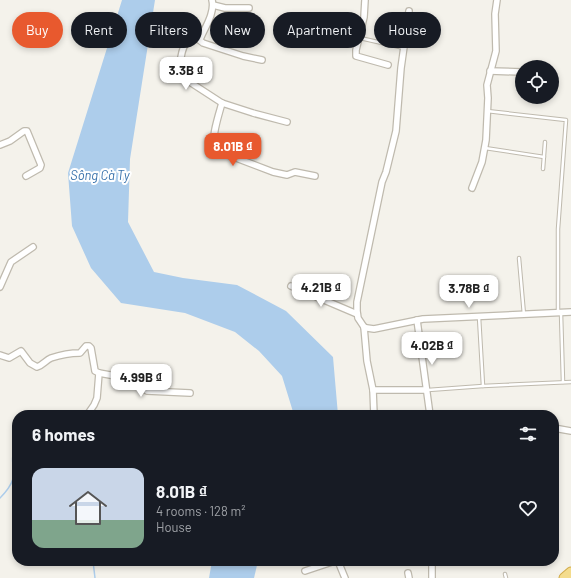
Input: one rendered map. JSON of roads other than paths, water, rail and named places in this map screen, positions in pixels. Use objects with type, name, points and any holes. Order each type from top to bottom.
[{"type":"highway","points":[[564,578],[571,572]]},
{"type":"street","points":[[364,12],[365,0]]},
{"type":"street","points":[[472,188],[480,169],[484,148],[487,111],[486,85],[496,51],[495,14],[497,0]]},
{"type":"street","points":[[202,35],[212,12],[213,2],[225,8],[249,8]]},
{"type":"street","points":[[202,41],[237,54],[262,60]]},
{"type":"street","points":[[184,48],[180,68],[182,77],[222,103],[287,122]]},
{"type":"street","points":[[357,48],[356,56],[388,65]]},
{"type":"street","points":[[374,410],[364,327],[358,318],[357,302],[382,182],[386,172],[396,131],[401,68],[405,48]]},
{"type":"street","points":[[490,71],[515,72]]},
{"type":"street","points":[[222,103],[215,133],[215,150],[273,172],[287,175],[295,172],[315,176]]},
{"type":"street","points":[[0,145],[15,138],[24,131],[27,131],[41,165],[40,168],[26,176]]},
{"type":"street","points":[[0,287],[11,262],[33,247]]},
{"type":"street","points":[[291,286],[357,314]]},
{"type":"street","points":[[364,327],[374,329],[417,320],[571,312]]},
{"type":"street","points":[[417,320],[429,410]]},
{"type":"street","points":[[0,355],[9,358],[18,351],[22,351],[30,363],[35,366],[39,366],[50,359],[71,353],[80,353],[88,345],[91,348],[95,371],[132,379],[136,381],[142,389],[147,391],[190,393]]},
{"type":"street","points":[[90,410],[97,398],[99,372]]},
{"type":"street","points":[[372,390],[426,390]]},
{"type":"street","points":[[559,429],[571,431]]},
{"type":"street","points":[[305,571],[320,566]]},
{"type":"street","points":[[340,566],[345,578]]},
{"type":"street","points":[[432,566],[432,578]]},
{"type":"lane","points":[[487,111],[566,120],[558,229],[559,313],[563,382]]},
{"type":"lane","points":[[543,169],[545,142]]},
{"type":"lane","points":[[484,148],[544,157]]},
{"type":"lane","points":[[519,258],[524,315]]},
{"type":"lane","points":[[479,317],[483,386]]},
{"type":"lane","points":[[426,390],[571,382]]},
{"type":"lane","points":[[505,574],[506,578]]},
{"type":"water","name":"Sông Cà Ty","points":[[122,0],[155,0],[153,12],[135,12],[135,48],[147,48],[130,159],[128,222],[154,272],[183,278],[237,285],[286,311],[333,357],[338,410],[292,410],[282,376],[259,351],[235,332],[185,313],[121,303],[91,268],[72,226],[68,173],[107,48],[127,48],[127,12],[118,12]]},
{"type":"water","points":[[211,566],[257,566],[254,578],[209,578]]},
{"type":"waterway","points":[[0,498],[12,482]]},
{"type":"waterway","points":[[94,566],[95,578]]}]
